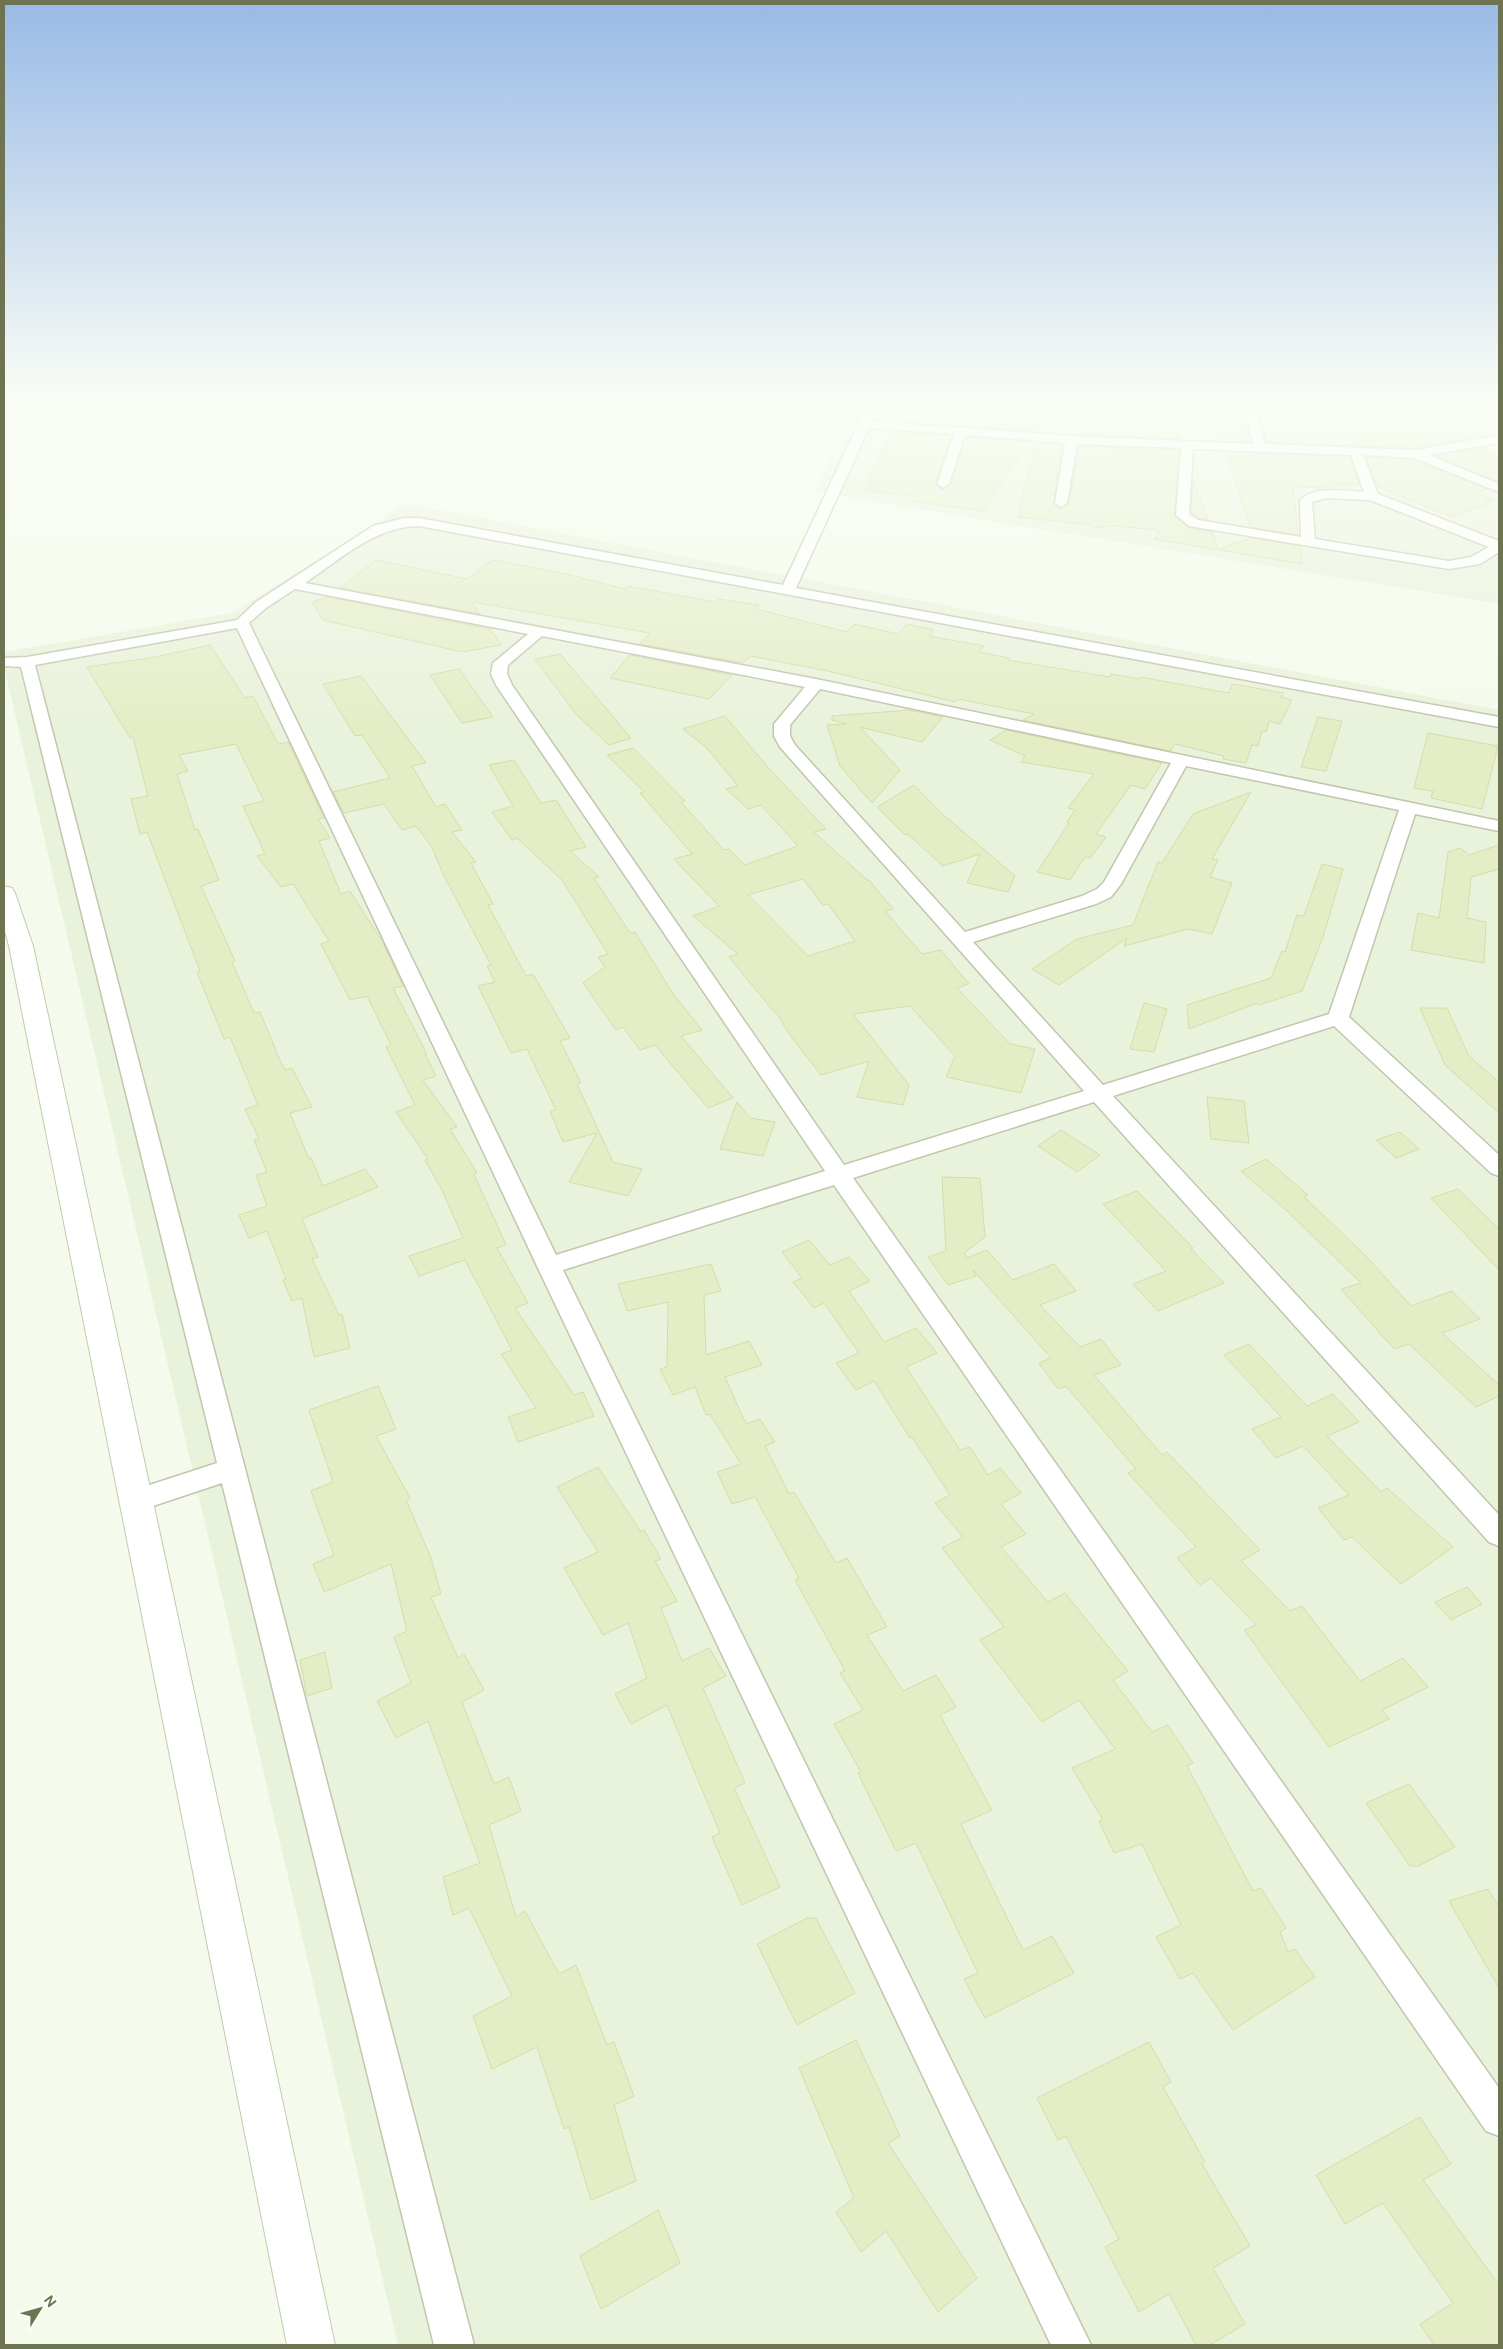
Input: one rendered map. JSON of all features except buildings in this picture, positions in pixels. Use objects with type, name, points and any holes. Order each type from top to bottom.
[{"type":"main road","points":[[4,893],[21,946],[311,2345]]},
{"type":"street","points":[[787,591],[826,509]]},
{"type":"street","points":[[1182,509],[1182,515],[1186,519],[1208,528],[1308,542],[1449,566],[1475,561],[1499,547]]},
{"type":"street","points":[[1306,509],[1308,542]]},
{"type":"street","points":[[1403,509],[1499,547]]},
{"type":"street","points":[[454,2345],[231,1469],[15,662],[242,623],[249,614],[378,529],[404,522],[419,522],[1499,722]]},
{"type":"street","points":[[294,585],[540,630],[816,684],[1499,826]]},
{"type":"street","points":[[242,623],[549,1266],[1071,2345]]},
{"type":"street","points":[[540,630],[501,663],[498,674],[504,685],[838,1174],[1499,2118]]},
{"type":"street","points":[[816,684],[782,724],[782,736],[788,747],[1098,1093],[1499,1534]]},
{"type":"street","points":[[960,940],[1089,900],[1104,893],[1112,884],[1181,760]]},
{"type":"street","points":[[1338,1018],[1408,808]]},
{"type":"street","points":[[549,1266],[1338,1018]]},
{"type":"street","points":[[1338,1018],[1499,1168]]},
{"type":"street","points":[[135,1501],[231,1469]]},
{"type":"shaded area","points":[[399,509],[431,509],[1499,710],[1499,2345],[398,2345],[4,667],[4,652],[232,613]]},
{"type":"shaded area","points":[[917,509],[1499,509],[1499,604]]}]
